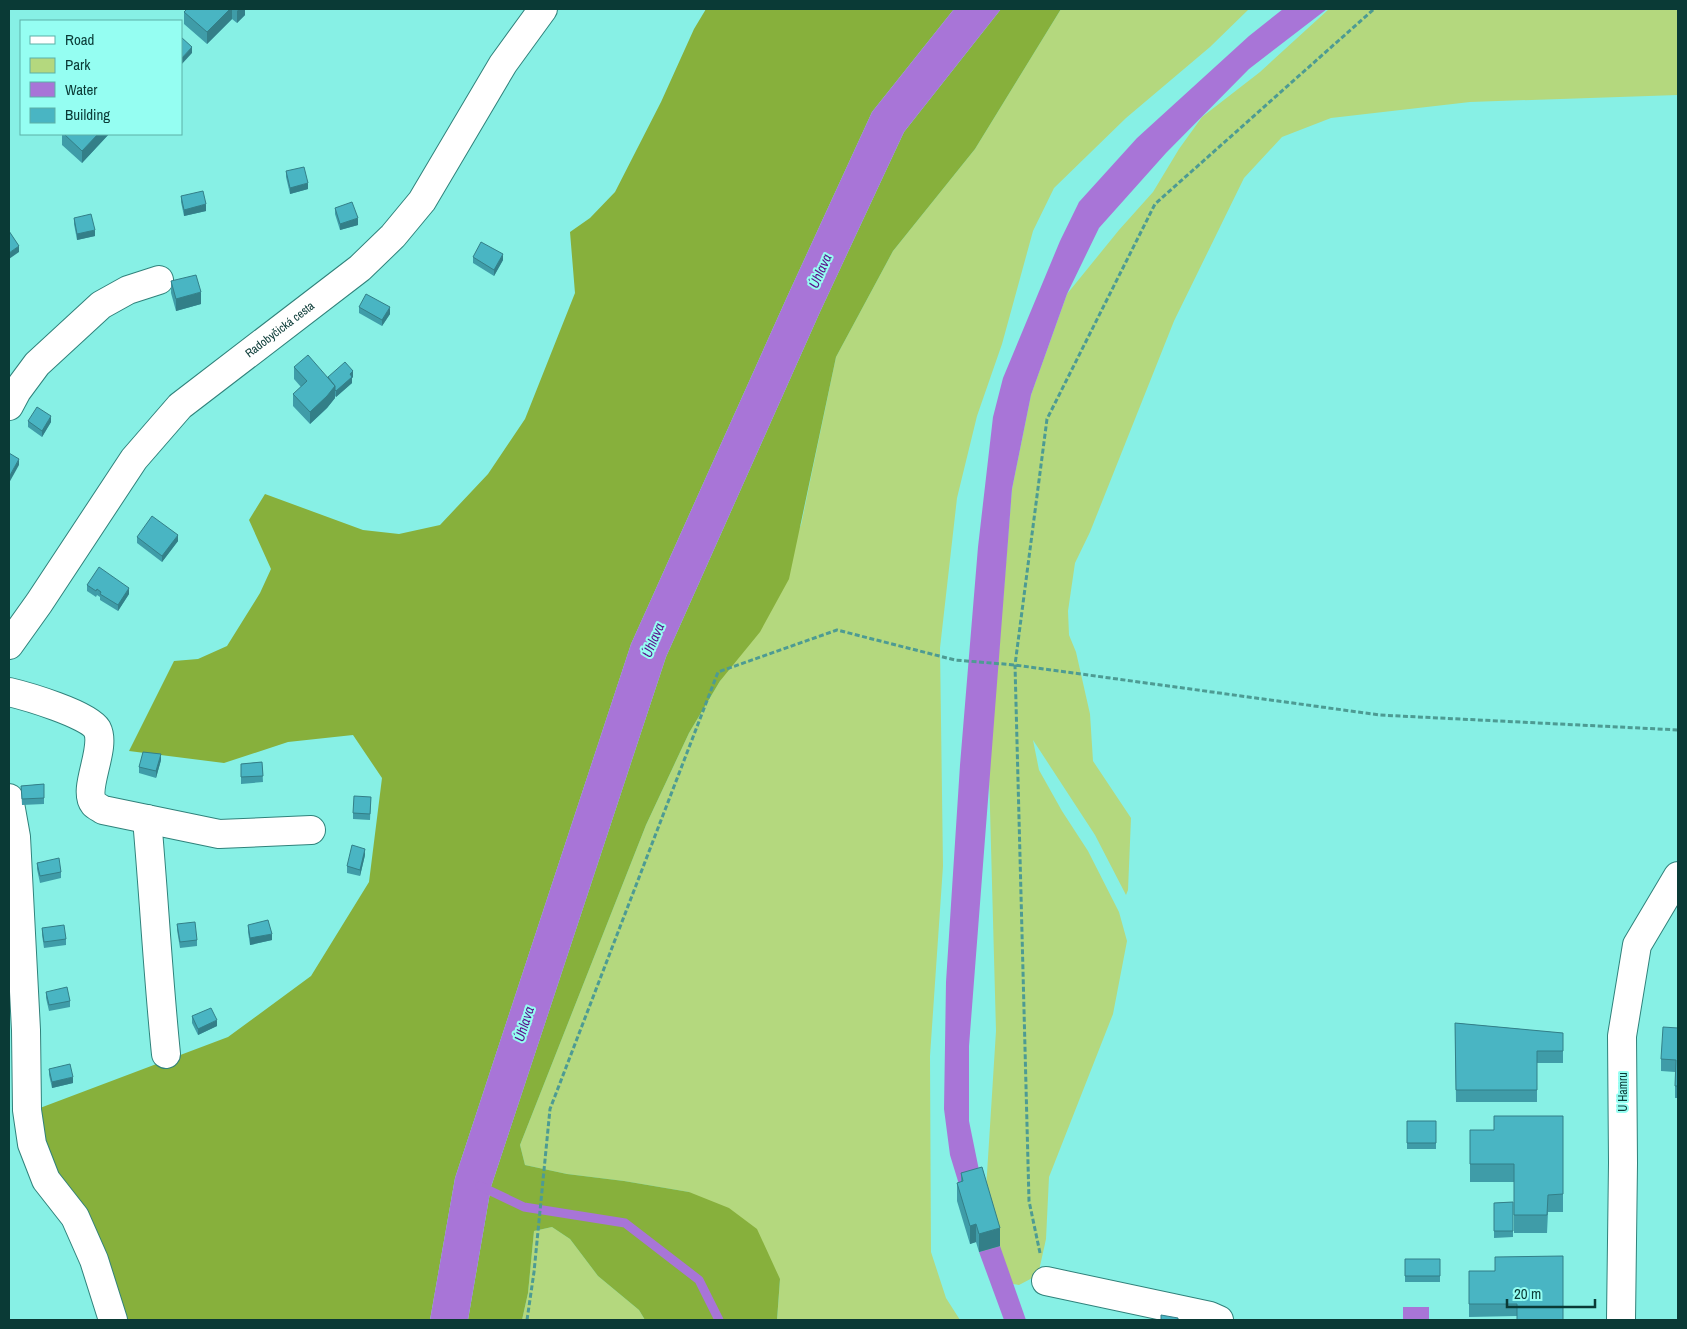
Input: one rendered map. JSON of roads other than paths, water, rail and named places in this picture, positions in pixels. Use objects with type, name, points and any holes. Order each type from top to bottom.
[{"type":"street","name":"Radobyčická cesta","points":[[9,645],[134,459],[180,406],[360,268],[393,236],[422,201],[503,64],[543,9]]},
{"type":"street","points":[[9,406],[17,391],[37,364],[102,305],[128,290],[159,280]]},
{"type":"street","points":[[9,692],[79,715],[96,727],[101,740],[93,776],[91,798],[94,805],[103,810],[219,834],[312,830]]},
{"type":"street","points":[[9,798],[16,837],[26,1030],[27,1110],[32,1144],[46,1180],[75,1217],[94,1260],[113,1320]]},
{"type":"street","points":[[147,819],[160,1000],[166,1054]]},
{"type":"street","name":"U Hamru","points":[[1620,1320],[1623,1163],[1622,1036],[1637,945],[1678,876]]},
{"type":"street","points":[[1046,1281],[1210,1316],[1219,1320]]},
{"type":"water","name":"Úhlava","points":[[954,9],[1001,9],[904,132],[820,312],[666,657],[491,1187],[468,1320],[430,1320],[455,1178],[631,644],[872,112]]},
{"type":"water","points":[[1283,9],[1327,9],[1249,69],[1166,153],[1099,228],[1067,294],[1031,395],[1012,489],[969,1046],[969,1121],[982,1185],[961,1191],[950,1155],[944,1109],[946,982],[960,765],[978,547],[993,417],[1003,378],[1060,241],[1079,202],[1137,138],[1249,36]]},
{"type":"water","points":[[1000,1246],[1026,1320],[1004,1320],[979,1252]]},
{"type":"water","points":[[1403,1307],[1429,1307],[1429,1320],[1403,1320]]},
{"type":"waterway","points":[[480,1186],[524,1207],[625,1223],[699,1280],[719,1320]]}]
